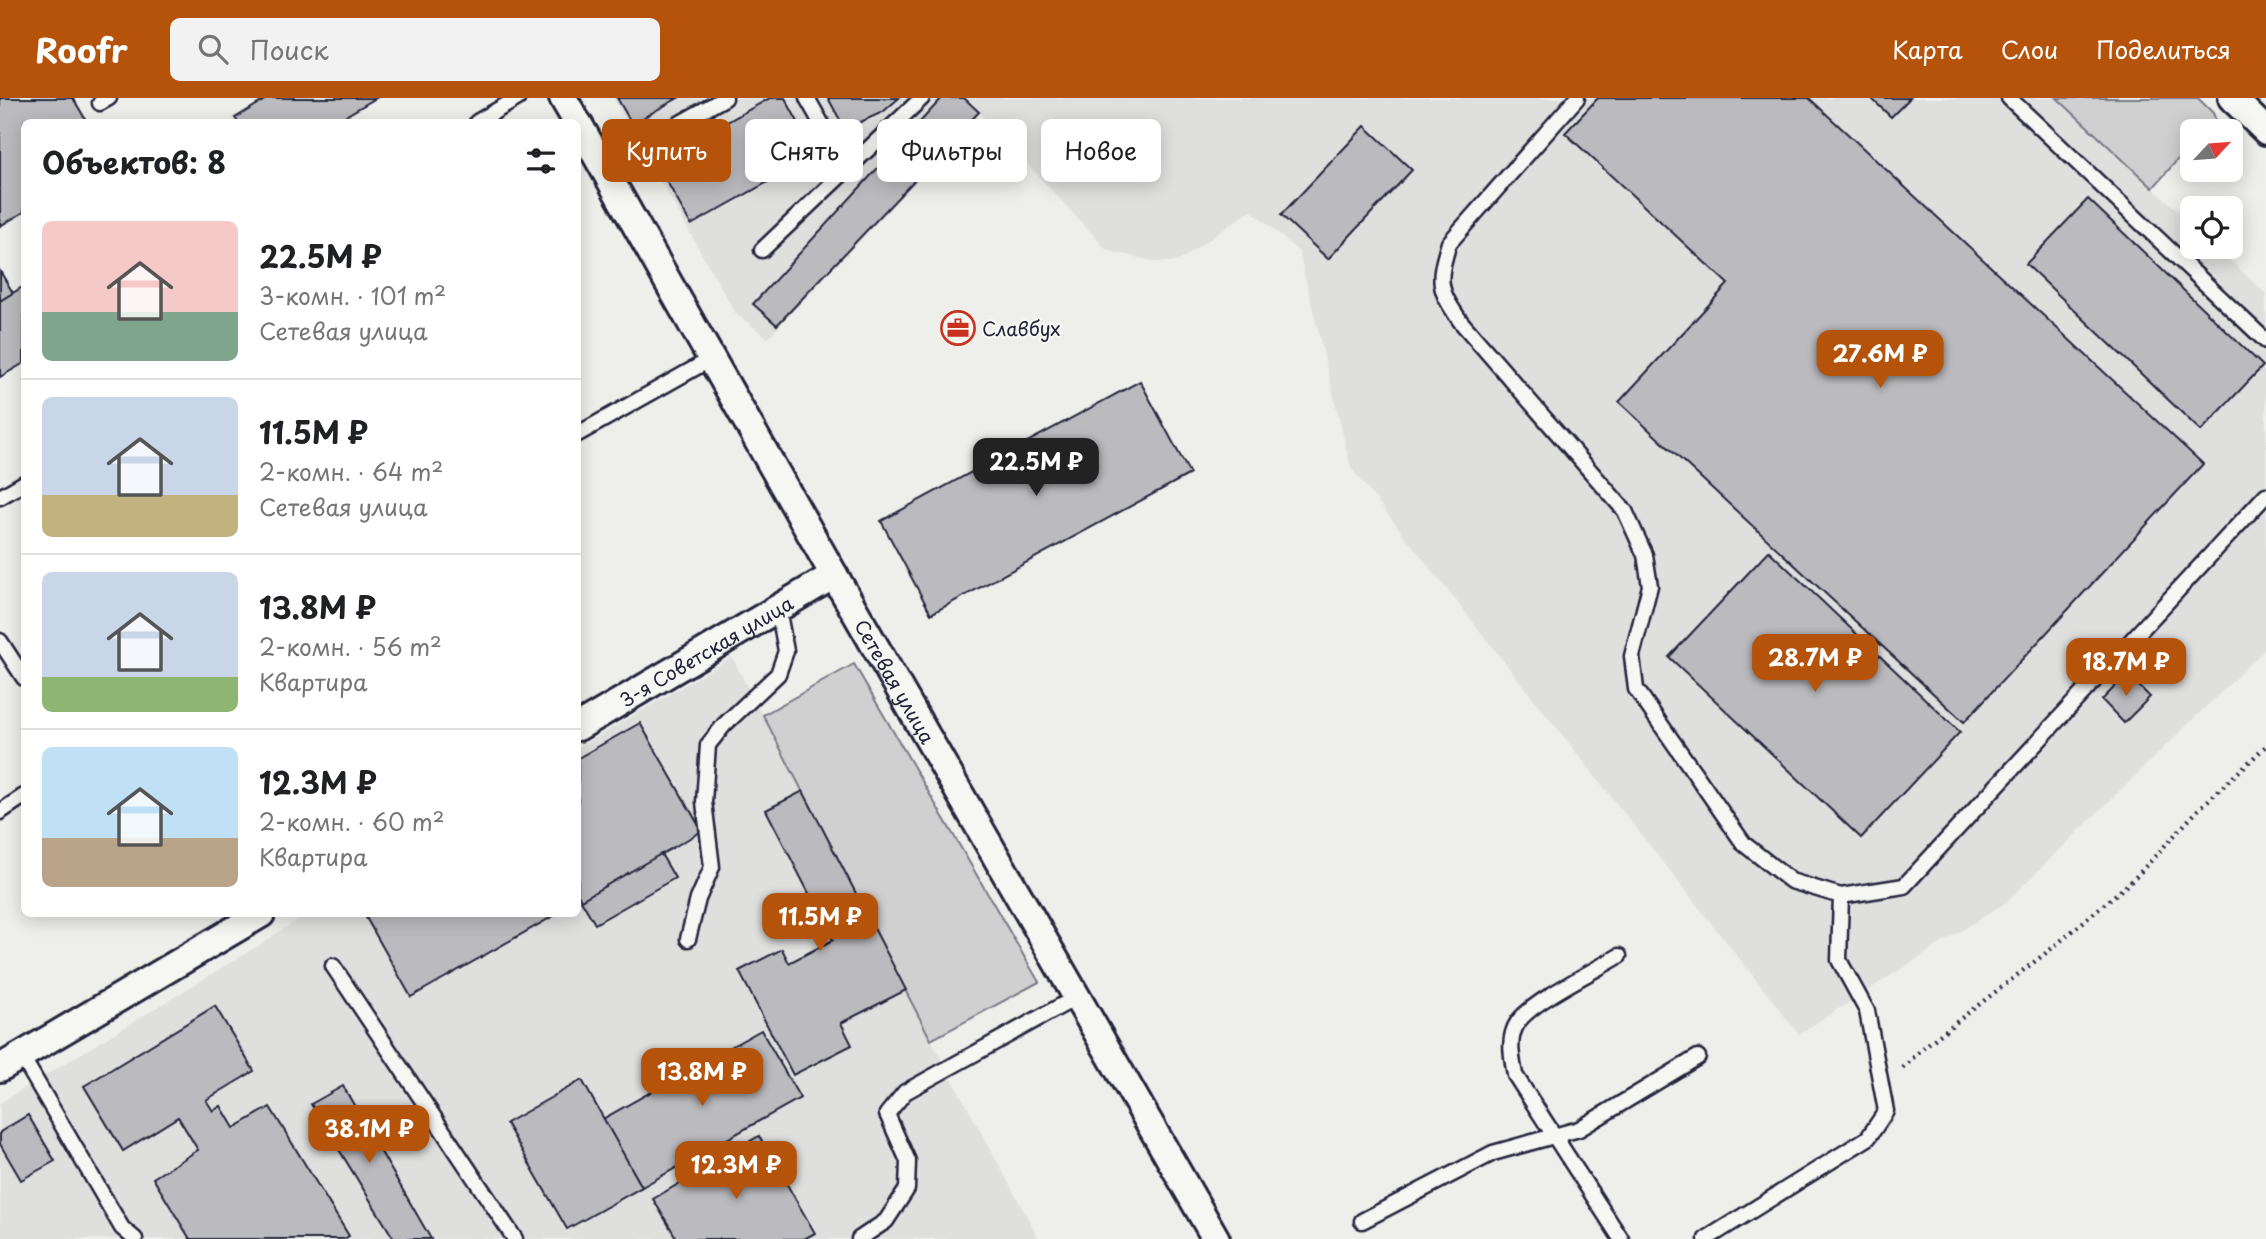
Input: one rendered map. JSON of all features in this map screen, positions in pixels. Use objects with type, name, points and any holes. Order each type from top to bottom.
[{"type":"street","name":"Сетевая улица","points":[[563,98],[575,119]]},
{"type":"street","points":[[2232,98],[2266,131]]},
{"type":"street","name":"Сетевая улица","points":[[581,130],[1216,1239]]},
{"type":"street","name":"3-я Советская улица","points":[[581,725],[834,575]]},
{"type":"street","points":[[10,1062],[256,917]]},
{"type":"lane","points":[[482,119],[518,98]]},
{"type":"lane","points":[[688,119],[725,98]]},
{"type":"lane","points":[[807,98],[819,119]]},
{"type":"lane","points":[[863,154],[922,98]]},
{"type":"lane","points":[[1577,98],[1449,243],[1441,271],[1441,288],[1447,303],[1461,323],[1625,511],[1645,555],[1650,586],[1632,656],[1636,689],[1744,844],[1790,881],[1841,896],[1904,887],[2266,495]]},
{"type":"lane","points":[[2009,98],[2266,341]]},
{"type":"lane","points":[[762,250],[833,182]]},
{"type":"lane","points":[[581,432],[710,359]]},
{"type":"lane","points":[[0,497],[21,485]]},
{"type":"lane","points":[[688,939],[698,899],[712,867],[704,802],[708,745],[724,724],[778,674],[786,651],[778,608]]},
{"type":"lane","points":[[0,641],[21,673]]},
{"type":"lane","points":[[0,812],[21,798]]},
{"type":"lane","points":[[1706,1239],[1868,1138],[1886,1111],[1867,1011],[1839,960],[1841,896]]},
{"type":"lane","points":[[1619,956],[1532,1007],[1517,1023],[1510,1046],[1515,1076],[1621,1239]]},
{"type":"lane","points":[[333,966],[515,1239]]},
{"type":"lane","points":[[859,1239],[886,1221],[907,1189],[908,1161],[887,1114],[905,1092],[1077,997]]},
{"type":"lane","points":[[1362,1221],[1493,1153],[1580,1129],[1698,1057]]},
{"type":"lane","points":[[10,1062],[122,1228],[135,1239]]},
{"type":"path","points":[[1882,1089],[1924,1047],[2051,949],[2133,880],[2198,810],[2266,746]]},
{"type":"shaded area","points":[[613,98],[2057,98],[2180,213],[2180,259],[2229,259],[2266,294],[2266,648],[2005,903],[1799,1034],[1351,468],[1299,252],[1251,210],[1177,262],[1155,262],[1107,250],[1044,182],[1161,182],[1161,119],[1041,119],[1041,179],[1027,164],[1027,119],[986,119],[980,113],[974,119],[877,119],[877,182],[915,182],[768,338],[736,314],[661,182],[731,182],[731,119],[625,119]]},
{"type":"shaded area","points":[[2057,98],[2198,98],[2215,119],[2180,119],[2180,158],[2153,188]]},
{"type":"shaded area","points":[[732,657],[931,1040],[1039,1239],[0,1239],[0,1103],[302,917],[581,917],[581,746]]},
{"type":"shaded area","points":[[854,664],[1039,982],[931,1040],[763,715]]},
{"type":"building","points":[[0,98],[73,98],[85,119],[21,119],[21,214],[0,226]]},
{"type":"building","points":[[268,98],[376,98],[340,119],[235,118]]},
{"type":"building","points":[[617,98],[678,98],[641,119],[629,119]]},
{"type":"building","points":[[770,98],[785,98],[796,119],[745,119],[745,182],[768,182],[691,225],[667,182],[731,182],[731,120]]},
{"type":"building","points":[[828,98],[899,98],[883,112],[863,121],[840,119]]},
{"type":"building","points":[[942,98],[964,98],[979,112],[972,119],[923,119]]},
{"type":"building","points":[[1598,98],[1809,98],[2203,464],[1964,722],[1619,402],[1728,284],[1565,133]]},
{"type":"building","points":[[1871,98],[1910,98],[1891,117]]},
{"type":"building","points":[[1365,126],[1412,170],[1328,259],[1281,215]]},
{"type":"building","points":[[877,169],[877,182],[913,182],[777,325],[753,304]]},
{"type":"building","points":[[2088,199],[2263,366],[2201,431],[2026,264]]},
{"type":"building","points":[[0,271],[13,293],[0,301]]},
{"type":"building","points":[[21,288],[21,365],[0,377],[0,301]]},
{"type":"building","points":[[1140,381],[1190,474],[931,614],[881,521]]},
{"type":"building","points":[[1769,551],[1960,732],[1861,838],[1669,657]]},
{"type":"building","points":[[2127,674],[2150,697],[2124,723],[2102,700]]},
{"type":"building","points":[[640,723],[702,831],[581,900],[581,756]]},
{"type":"building","points":[[803,791],[906,990],[841,1023],[852,1045],[793,1075],[739,971],[782,949],[789,963],[833,940],[766,810]]},
{"type":"building","points":[[661,854],[675,878],[595,924],[581,900]]},
{"type":"building","points":[[366,917],[552,917],[411,997]]},
{"type":"building","points":[[215,1006],[254,1071],[206,1100],[213,1111],[221,1106],[234,1128],[270,1107],[349,1236],[344,1239],[190,1239],[153,1178],[198,1150],[178,1117],[123,1151],[84,1086]]},
{"type":"building","points":[[761,1030],[800,1098],[642,1187],[603,1119]]},
{"type":"building","points":[[582,1080],[642,1187],[567,1229],[506,1123]]},
{"type":"building","points":[[343,1086],[431,1239],[394,1239],[311,1104]]},
{"type":"building","points":[[28,1115],[55,1161],[21,1180],[0,1144],[0,1132]]},
{"type":"building","points":[[759,1136],[815,1233],[804,1239],[677,1239],[653,1199]]},
{"type":"place","name":"Славбух","points":[[958,328]]}]
